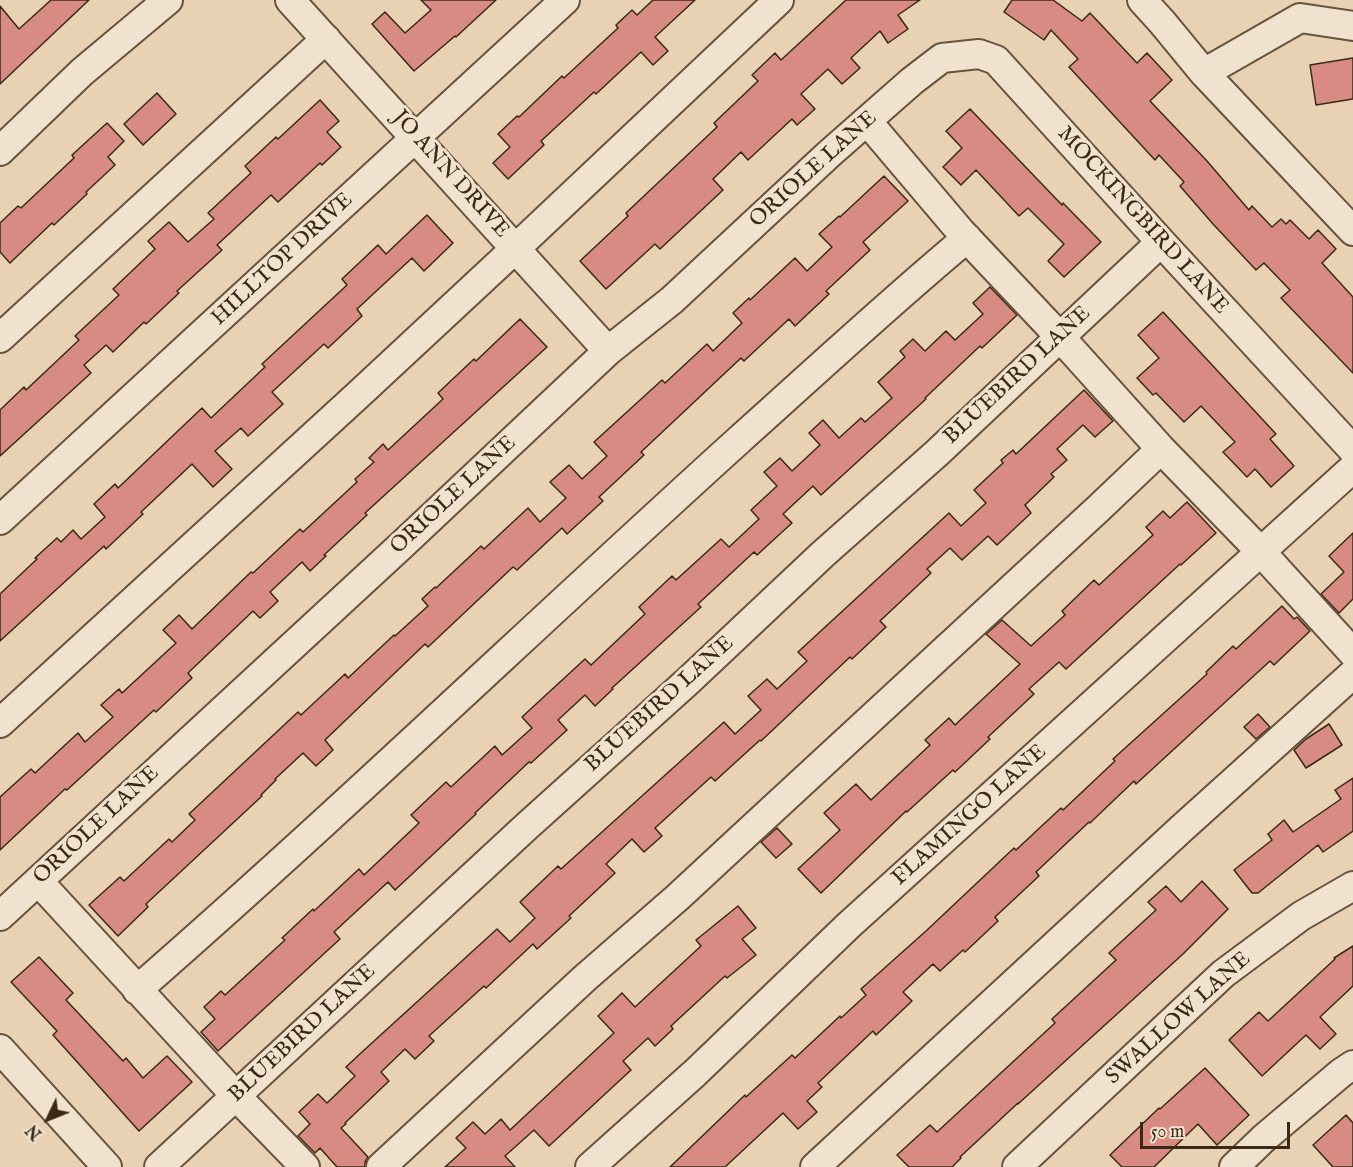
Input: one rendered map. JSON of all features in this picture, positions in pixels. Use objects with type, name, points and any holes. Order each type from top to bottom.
[{"type":"street","points":[[0,151],[82,72],[168,0]]},
{"type":"street","name":"JO ANN DRIVE","points":[[290,0],[608,351]]},
{"type":"street","name":"HILLTOP DRIVE","points":[[0,520],[565,0]]},
{"type":"street","points":[[0,723],[516,248],[779,0]]},
{"type":"street","points":[[1142,0],[1204,73],[1353,231]]},
{"type":"street","points":[[1204,73],[1300,18],[1353,26]]},
{"type":"street","points":[[0,338],[326,39]]},
{"type":"street","name":"MOCKINGBIRD LANE","points":[[912,81],[942,58],[980,54],[996,60],[1353,450]]},
{"type":"street","name":"ORIOLE LANE","points":[[0,916],[608,351],[672,300],[829,154],[912,81]]},
{"type":"street","points":[[867,122],[967,238],[1353,653]]},
{"type":"street","points":[[137,990],[246,895],[617,550],[791,392],[967,238]]},
{"type":"street","name":"BLUEBIRD LANE","points":[[159,1167],[823,554],[937,453],[1161,242]]},
{"type":"street","points":[[381,1167],[585,978],[739,841],[1161,449]]},
{"type":"street","name":"FLAMINGO LANE","points":[[590,1167],[695,1073],[849,925],[1353,468]]},
{"type":"street","points":[[815,1167],[1181,829],[1353,674]]},
{"type":"street","points":[[38,881],[137,990],[305,1167]]},
{"type":"street","name":"SWALLOW LANE","points":[[1017,1167],[1223,974],[1301,916],[1353,886]]},
{"type":"street","points":[[0,1049],[107,1167]]},
{"type":"street","points":[[1234,1167],[1272,1132],[1353,1065]]},
{"type":"building","points":[[51,0],[89,0],[0,84],[0,6],[19,29]]},
{"type":"building","points":[[421,0],[496,0],[414,71],[372,24],[385,12],[405,33],[431,10]]},
{"type":"building","points":[[653,0],[695,0],[655,37],[668,51],[653,65],[641,52],[541,141],[544,145],[508,179],[493,163],[510,147],[498,134],[562,76],[564,78],[618,28],[616,25],[632,10],[637,15]]},
{"type":"building","points":[[846,0],[920,0],[898,15],[908,29],[888,43],[880,31],[851,58],[860,68],[842,84],[828,69],[801,94],[815,109],[797,125],[792,119],[748,160],[741,152],[713,179],[723,190],[660,249],[655,244],[606,289],[580,261],[628,216],[626,213],[717,127],[714,123],[758,81],[752,75],[775,53],[781,60]]},
{"type":"building","points":[[1012,0],[1053,0],[1082,21],[1090,13],[1137,63],[1147,53],[1172,80],[1150,101],[1207,161],[1249,210],[1252,206],[1272,227],[1281,219],[1286,224],[1290,220],[1309,239],[1318,230],[1336,249],[1322,263],[1353,297],[1353,373],[1281,298],[1290,290],[1264,263],[1256,270],[1180,186],[1184,182],[1159,155],[1155,160],[1069,67],[1078,59],[1051,30],[1044,40],[1004,12]]},
{"type":"building","points":[[1353,58],[1353,99],[1316,105],[1310,65]]},
{"type":"building","points":[[157,93],[176,114],[143,145],[124,124]]},
{"type":"building","points":[[320,100],[339,121],[327,132],[341,147],[278,202],[271,195],[217,245],[222,250],[177,291],[179,293],[146,324],[144,322],[113,352],[106,345],[84,365],[91,373],[0,456],[0,410],[24,387],[26,390],[79,340],[75,336],[119,295],[113,289],[155,249],[148,241],[169,222],[188,242],[214,219],[208,213],[251,173],[245,166]]},
{"type":"building","points":[[970,109],[1062,205],[1063,203],[1101,242],[1064,277],[1048,261],[1064,244],[1028,208],[1019,216],[976,170],[961,185],[943,167],[962,148],[946,131]]},
{"type":"building","points":[[107,123],[124,141],[108,157],[115,165],[54,225],[52,223],[10,263],[0,252],[0,223],[18,206],[21,208],[74,158],[72,155]]},
{"type":"building","points":[[884,176],[908,201],[863,242],[870,250],[826,291],[829,294],[795,326],[789,319],[744,361],[741,358],[641,452],[644,455],[599,497],[603,501],[567,534],[562,528],[517,570],[513,567],[428,647],[425,644],[325,740],[333,750],[316,766],[303,753],[275,779],[262,796],[146,904],[148,907],[118,936],[89,905],[120,877],[124,881],[169,839],[172,842],[195,820],[189,814],[298,712],[301,715],[345,674],[348,678],[428,606],[422,599],[481,546],[484,549],[528,508],[540,522],[566,498],[550,482],[569,465],[582,479],[607,456],[594,442],[662,380],[665,383],[707,344],[713,351],[742,323],[733,313],[795,258],[807,271],[832,247],[819,234]]},
{"type":"building","points":[[427,215],[453,243],[424,271],[412,258],[357,309],[362,316],[328,348],[324,344],[272,392],[283,404],[248,436],[241,428],[215,451],[232,469],[213,487],[192,464],[106,549],[104,546],[0,641],[0,594],[37,559],[35,558],[57,538],[61,542],[73,530],[81,539],[105,517],[94,504],[115,484],[118,488],[202,408],[211,418],[265,367],[262,364],[347,285],[342,279],[378,245],[386,254]]},
{"type":"building","points":[[990,287],[1017,315],[982,348],[980,346],[821,495],[813,486],[783,514],[792,523],[757,555],[754,552],[698,604],[701,607],[595,706],[585,695],[558,720],[567,730],[531,763],[529,762],[395,890],[388,882],[334,932],[340,939],[218,1051],[201,1032],[215,1019],[204,1007],[221,991],[225,995],[285,940],[282,938],[359,869],[364,875],[419,823],[411,815],[446,782],[451,787],[495,746],[502,755],[532,728],[522,717],[585,659],[591,665],[645,614],[639,607],[672,576],[676,580],[721,539],[729,547],[759,519],[751,510],[777,486],[764,472],[780,458],[792,471],[820,445],[809,433],[823,420],[839,438],[861,418],[865,422],[892,398],[878,382],[905,357],[900,351],[913,339],[925,351],[946,331],[955,340],[983,314],[973,303]]},
{"type":"building","points":[[1163,312],[1276,434],[1270,439],[1294,466],[1271,487],[1255,469],[1247,477],[1223,452],[1235,442],[1201,406],[1184,422],[1156,393],[1153,395],[1137,378],[1159,358],[1138,335]]},
{"type":"building","points":[[520,319],[547,347],[365,513],[367,515],[310,571],[302,562],[270,592],[278,601],[260,618],[253,611],[188,673],[192,678],[67,790],[65,789],[0,850],[0,797],[31,769],[35,773],[78,733],[85,742],[113,717],[101,705],[119,689],[122,693],[176,643],[163,630],[179,615],[192,629],[251,572],[253,573],[300,529],[303,532],[357,482],[355,479],[374,462],[369,458],[383,444],[388,450],[443,399],[438,393]]},
{"type":"building","points":[[1084,390],[1113,421],[1095,437],[1083,425],[1057,449],[1067,460],[1051,474],[1054,477],[1025,505],[1031,513],[997,545],[988,536],[962,560],[950,548],[927,569],[931,573],[880,621],[886,627],[852,659],[850,657],[761,741],[715,781],[711,777],[655,828],[662,836],[644,852],[632,839],[606,864],[615,873],[569,916],[571,918],[537,949],[533,944],[486,988],[484,986],[429,1036],[434,1041],[415,1059],[405,1049],[381,1072],[389,1081],[341,1128],[368,1157],[365,1167],[337,1167],[320,1148],[315,1153],[298,1136],[310,1124],[299,1112],[318,1094],[327,1103],[355,1076],[346,1067],[497,929],[510,942],[535,918],[520,902],[558,866],[561,869],[724,722],[735,734],[761,710],[748,696],[767,679],[777,689],[807,661],[798,652],[949,513],[961,526],[986,503],[974,490],[1003,463],[1001,460],[1013,450],[1016,454]]},
{"type":"building","points":[[1187,502],[1216,533],[1066,669],[1059,662],[1029,689],[1034,694],[988,737],[990,739],[955,772],[953,770],[906,811],[821,893],[798,869],[840,830],[824,813],[856,784],[871,800],[930,745],[925,740],[949,718],[955,725],[1020,664],[986,634],[1002,620],[1031,646],[1065,615],[1062,611],[1094,580],[1099,585],[1153,535],[1146,527],[1163,511],[1170,518]]},
{"type":"building","points":[[1353,533],[1353,599],[1339,613],[1321,594],[1344,572],[1329,556]]},
{"type":"building","points":[[1282,606],[1310,631],[1274,665],[1270,661],[1136,784],[1134,781],[1089,822],[1036,872],[1039,876],[995,917],[998,921],[965,952],[963,950],[940,971],[933,964],[903,992],[912,1001],[876,1035],[873,1031],[818,1083],[822,1087],[807,1101],[817,1112],[798,1129],[783,1113],[725,1167],[670,1167],[745,1095],[746,1097],[792,1055],[795,1058],[840,1016],[841,1018],[866,995],[861,989],[1014,848],[1016,850],[1061,808],[1063,810],[1115,761],[1113,759],[1207,674],[1206,672],[1233,646],[1236,649]]},
{"type":"building","points":[[1258,714],[1270,727],[1256,739],[1244,727]]},
{"type":"building","points":[[1329,724],[1342,745],[1306,768],[1294,750]]},
{"type":"building","points":[[1353,778],[1353,831],[1323,852],[1318,845],[1258,893],[1252,893],[1234,870],[1272,840],[1268,834],[1284,820],[1293,832],[1341,799],[1335,790]]},
{"type":"building","points":[[777,828],[792,844],[776,858],[761,842]]},
{"type":"building","points":[[1202,881],[1228,909],[1183,954],[1018,1103],[952,1167],[909,1167],[897,1155],[930,1125],[937,1132],[1055,1023],[1052,1019],[1116,960],[1109,953],[1156,910],[1148,902],[1166,886],[1181,902]]},
{"type":"building","points":[[738,906],[756,928],[742,939],[756,955],[727,978],[725,976],[671,1026],[673,1029],[655,1046],[648,1038],[623,1061],[631,1070],[549,1146],[534,1130],[505,1156],[515,1167],[445,1167],[466,1148],[456,1138],[473,1122],[485,1134],[501,1119],[510,1130],[614,1033],[598,1016],[622,993],[635,1007],[701,946],[696,940]]},
{"type":"building","points":[[1353,946],[1353,986],[1320,1017],[1336,1034],[1320,1049],[1306,1035],[1262,1076],[1229,1040],[1259,1012],[1268,1021],[1334,958]]},
{"type":"building","points":[[39,957],[73,993],[66,1000],[123,1061],[126,1058],[143,1078],[167,1056],[192,1082],[139,1131],[53,1035],[57,1031],[11,982]]},
{"type":"building","points":[[1205,1068],[1249,1115],[1217,1145],[1198,1124],[1154,1167],[1122,1167],[1110,1155]]},
{"type":"building","points":[[1346,1115],[1353,1123],[1353,1167],[1333,1167],[1313,1145]]}]
